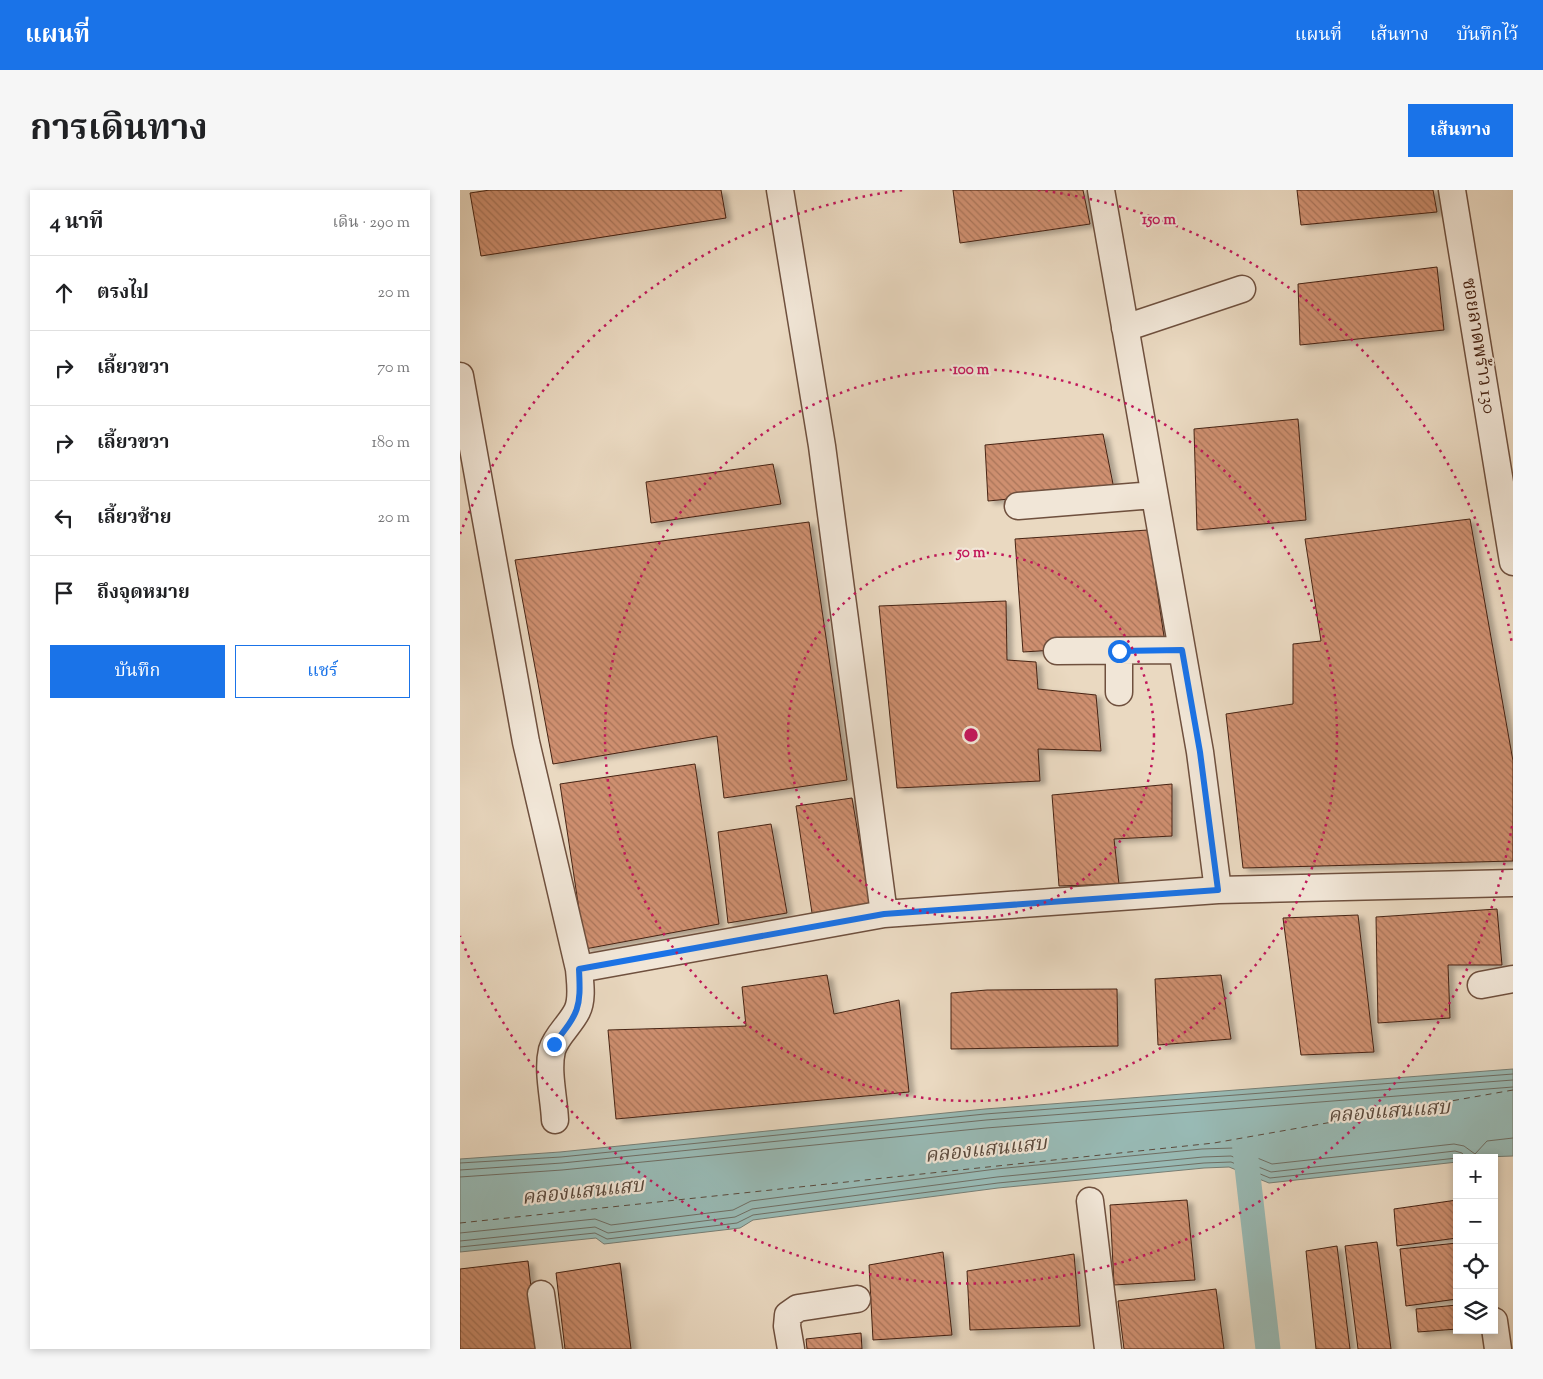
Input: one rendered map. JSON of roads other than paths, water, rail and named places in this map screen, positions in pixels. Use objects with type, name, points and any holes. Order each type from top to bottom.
[{"type":"street","points":[[780,190],[822,446],[884,914]]},
{"type":"street","points":[[1101,190],[1200,752],[1218,890]]},
{"type":"street","name":"ซอยลาดพร้าว 130","points":[[1452,190],[1506,472],[1513,562]]},
{"type":"street","points":[[1125,328],[1242,289]]},
{"type":"street","points":[[460,376],[526,742],[579,969],[580,997],[578,1010],[554,1044],[552,1052],[555,1120]]},
{"type":"street","points":[[1018,506],[1154,495]]},
{"type":"street","points":[[1057,651],[1182,650]]},
{"type":"street","points":[[1119,651],[1120,692]]},
{"type":"street","points":[[579,969],[884,914],[1218,890],[1513,883]]},
{"type":"street","points":[[1481,985],[1513,979]]},
{"type":"street","points":[[1090,1201],[1108,1349]]},
{"type":"street","points":[[542,1294],[549,1349]]},
{"type":"street","points":[[791,1349],[787,1326],[788,1315],[798,1308],[857,1299]]},
{"type":"street","points":[[1496,1334],[1498,1349]]},
{"type":"water","name":"คลองแสนแสบ","points":[[1513,1069],[1513,1156],[1453,1154],[1453,1162],[1269,1183],[1229,1167],[1204,1168],[998,1188],[753,1220],[740,1228],[604,1244],[596,1238],[460,1252],[460,1159],[560,1152],[985,1109]]},
{"type":"waterway","points":[[1244,1141],[1268,1349]]}]
